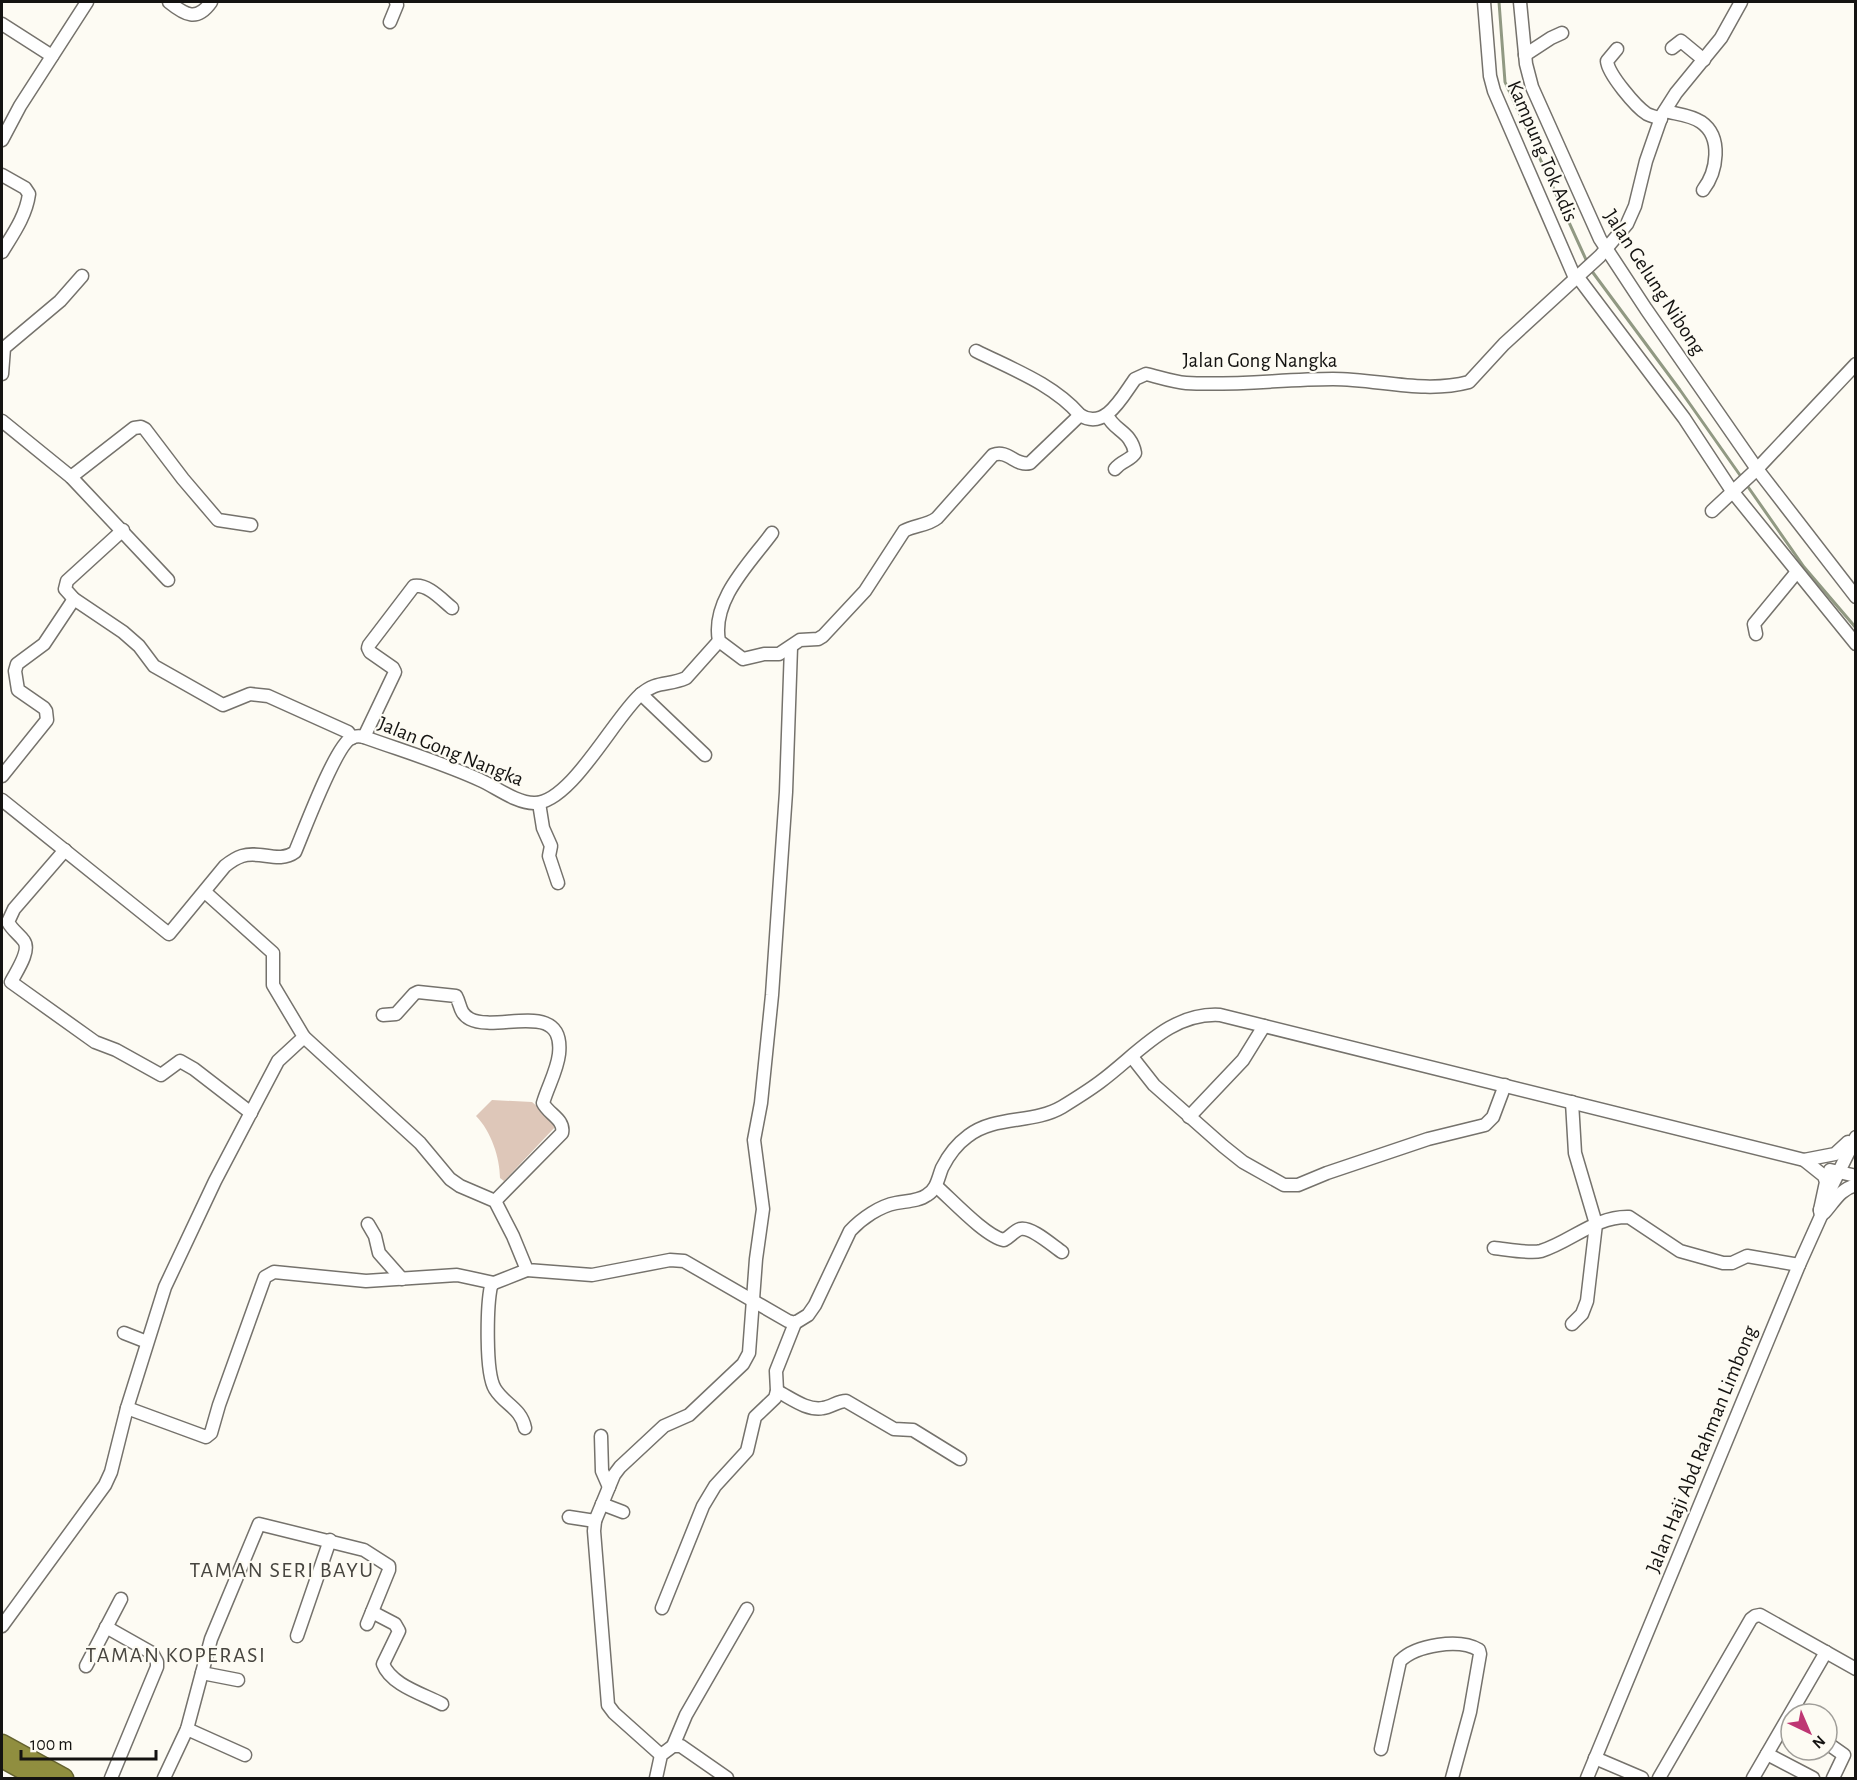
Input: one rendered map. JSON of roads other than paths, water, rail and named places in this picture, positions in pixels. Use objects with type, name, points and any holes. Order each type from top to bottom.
[{"type":"highway","points":[[2,1744],[64,1779]]},
{"type":"highway","points":[[2,1758],[38,1779]]},
{"type":"street","points":[[2,140],[20,106],[87,2]]},
{"type":"street","points":[[169,2],[180,10],[195,15],[201,13],[211,2]]},
{"type":"street","points":[[390,22],[397,5],[396,2]]},
{"type":"street","name":"Kampung Tok Adis","points":[[1484,2],[1490,76],[1494,91],[1578,275],[1684,418],[1732,490],[1796,573],[1856,644]]},
{"type":"street","name":"Jalan Gelung Nibong","points":[[1520,2],[1528,76],[1539,108],[1603,252],[1646,309],[1756,470],[1856,597]]},
{"type":"street","name":"Jalan Gong Nangka","points":[[1107,415],[1135,379],[1146,374],[1181,382],[1198,383],[1332,379],[1401,386],[1440,386],[1469,382],[1504,344],[1603,252],[1627,224],[1634,211],[1646,161],[1663,115],[1676,93],[1721,38],[1741,2]]},
{"type":"street","points":[[2,24],[52,56]]},
{"type":"street","points":[[1525,55],[1553,36],[1562,33]]},
{"type":"street","points":[[1672,48],[1681,41],[1704,60]]},
{"type":"street","points":[[1617,49],[1607,61],[1610,70],[1645,112],[1700,121],[1710,132],[1716,152],[1711,177],[1703,190]]},
{"type":"street","points":[[2,175],[25,188],[29,194],[22,217],[2,252]]},
{"type":"street","points":[[2,375],[4,348],[60,302],[82,276]]},
{"type":"street","points":[[976,351],[1038,381],[1068,402],[1080,415],[1091,420],[1107,415],[1112,424],[1128,436],[1135,453],[1131,458],[1119,463],[1115,469]]},
{"type":"street","points":[[1712,511],[1756,470],[1856,364]]},
{"type":"street","points":[[772,533],[731,589],[720,612],[716,644],[746,660],[764,654],[779,654],[800,640],[818,639],[826,634],[865,591],[904,531],[928,524],[937,518],[993,455],[1004,454],[1024,464],[1030,463],[1080,415]]},
{"type":"street","points":[[2,421],[71,477],[168,579]]},
{"type":"street","points":[[71,477],[134,428],[141,427],[145,429],[218,520],[251,525]]},
{"type":"street","points":[[123,530],[67,581],[65,589],[74,599],[123,632],[139,646],[154,666],[223,705],[250,694],[268,696],[358,737],[396,672],[370,652],[369,645],[414,586],[421,585],[427,588],[452,608]]},
{"type":"street","points":[[1756,634],[1754,624],[1796,573]]},
{"type":"street","points":[[2,776],[46,720],[44,708],[18,690],[15,671],[17,664],[44,644],[74,599]]},
{"type":"street","name":"Jalan Gong Nangka","points":[[2,800],[120,897],[169,934],[225,866],[243,855],[263,854],[282,858],[289,857],[295,852],[338,754],[349,739],[358,737],[479,779],[533,804],[555,796],[567,786],[641,694],[658,683],[686,678],[716,644]]},
{"type":"street","points":[[661,1755],[614,1713],[606,1700],[594,1536],[595,1521],[620,1467],[660,1428],[689,1415],[745,1361],[749,1353],[764,1209],[754,1140],[761,1103],[772,995],[786,792],[791,647]]},
{"type":"street","points":[[641,694],[705,755]]},
{"type":"street","points":[[539,802],[543,828],[551,846],[549,856],[558,883]]},
{"type":"street","points":[[65,850],[14,909],[8,922],[25,942],[27,949],[11,982],[95,1042],[116,1050],[160,1076],[180,1061],[251,1113]]},
{"type":"street","points":[[205,891],[273,953],[273,985],[304,1037],[415,1138],[450,1179],[460,1186],[495,1201],[527,1270]]},
{"type":"street","points":[[383,1015],[396,1014],[414,994],[427,993],[456,996],[461,1012],[472,1020],[534,1021],[553,1027],[557,1031],[559,1053],[554,1077],[543,1103],[561,1122],[562,1133],[495,1201]]},
{"type":"street","points":[[662,1608],[703,1506],[715,1486],[747,1451],[753,1420],[772,1403],[777,1390],[776,1371],[795,1323],[808,1315],[815,1305],[850,1231],[886,1206],[924,1198],[936,1186],[943,1166],[957,1146],[972,1133],[991,1125],[1052,1112],[1100,1083],[1163,1031],[1182,1020],[1196,1016],[1220,1015],[1848,1170],[1856,1154]]},
{"type":"street","points":[[1189,1117],[1243,1060],[1264,1026]]},
{"type":"street","points":[[2,1626],[105,1485],[111,1472],[127,1408],[165,1287],[215,1181],[278,1061],[304,1037]]},
{"type":"street","points":[[1132,1057],[1154,1085],[1189,1117],[1243,1162],[1284,1185],[1298,1185],[1428,1139],[1485,1125],[1493,1117],[1505,1085]]},
{"type":"street","points":[[1572,1102],[1575,1153],[1596,1224],[1587,1301],[1582,1314],[1572,1324]]},
{"type":"street","points":[[1808,1160],[1840,1152],[1856,1132]]},
{"type":"street","name":"Jalan Haji Abd Rahman Limbong","points":[[1587,1779],[1798,1265],[1822,1213],[1848,1170],[1856,1137]]},
{"type":"street","points":[[1808,1160],[1824,1176],[1826,1182],[1822,1213]]},
{"type":"street","points":[[1822,1213],[1846,1188],[1856,1185]]},
{"type":"street","points":[[936,1186],[983,1228],[999,1239],[1004,1240],[1019,1230],[1030,1230],[1062,1252]]},
{"type":"street","points":[[1494,1248],[1540,1251],[1596,1224],[1620,1216],[1629,1217],[1680,1251],[1723,1263],[1732,1263],[1747,1256],[1798,1265]]},
{"type":"street","points":[[368,1224],[375,1236],[379,1253],[402,1279]]},
{"type":"street","points":[[127,1408],[206,1437],[211,1433],[219,1404],[265,1277],[274,1272],[366,1281],[457,1275],[494,1282],[527,1270],[592,1275],[679,1260],[795,1323]]},
{"type":"street","points":[[494,1282],[490,1289],[488,1324],[490,1376],[494,1387],[506,1402],[519,1412],[525,1428]]},
{"type":"street","points":[[124,1333],[147,1342]]},
{"type":"street","points":[[777,1390],[811,1408],[825,1408],[846,1401],[894,1429],[913,1430],[960,1459]]},
{"type":"street","points":[[601,1436],[602,1471],[609,1487]]},
{"type":"street","points":[[602,1504],[623,1512]]},
{"type":"street","points":[[568,1517],[595,1521]]},
{"type":"street","points":[[164,1779],[187,1730],[211,1639],[259,1524],[364,1550],[389,1566],[367,1624]]},
{"type":"street","points":[[297,1636],[330,1540]]},
{"type":"street","points":[[86,1666],[121,1599]]},
{"type":"street","points":[[656,1779],[661,1755],[673,1746],[686,1715],[747,1609]]},
{"type":"street","points":[[372,1612],[395,1624],[399,1631],[383,1664],[386,1673],[442,1704]]},
{"type":"street","points":[[1659,1779],[1751,1619],[1755,1616],[1760,1616],[1856,1669]]},
{"type":"street","points":[[106,1627],[152,1653],[157,1662],[111,1779]]},
{"type":"street","points":[[1381,1749],[1400,1661],[1408,1653],[1417,1649],[1441,1645],[1471,1645],[1479,1650],[1480,1654],[1470,1712],[1452,1779]]},
{"type":"street","points":[[1799,1702],[1826,1652]]},
{"type":"street","points":[[202,1673],[238,1680]]},
{"type":"street","points":[[187,1730],[245,1755]]},
{"type":"street","points":[[1753,1779],[1779,1736]]},
{"type":"street","points":[[673,1746],[681,1746],[689,1750],[727,1779]]},
{"type":"street","points":[[1833,1779],[1844,1755],[1839,1751]]},
{"type":"street","points":[[1767,1754],[1813,1779]]},
{"type":"street","points":[[1595,1758],[1642,1779]]},
{"type":"waterway","points":[[1499,2],[1505,82],[1588,264]]},
{"type":"waterway","points":[[1591,270],[1742,478]]},
{"type":"waterway","points":[[1746,484],[1804,567],[1856,628]]},
{"type":"district","name":"TAMAN SERI BAYU","points":[[282,1569]]},
{"type":"district","name":"TAMAN KOPERASI","points":[[176,1654]]}]
